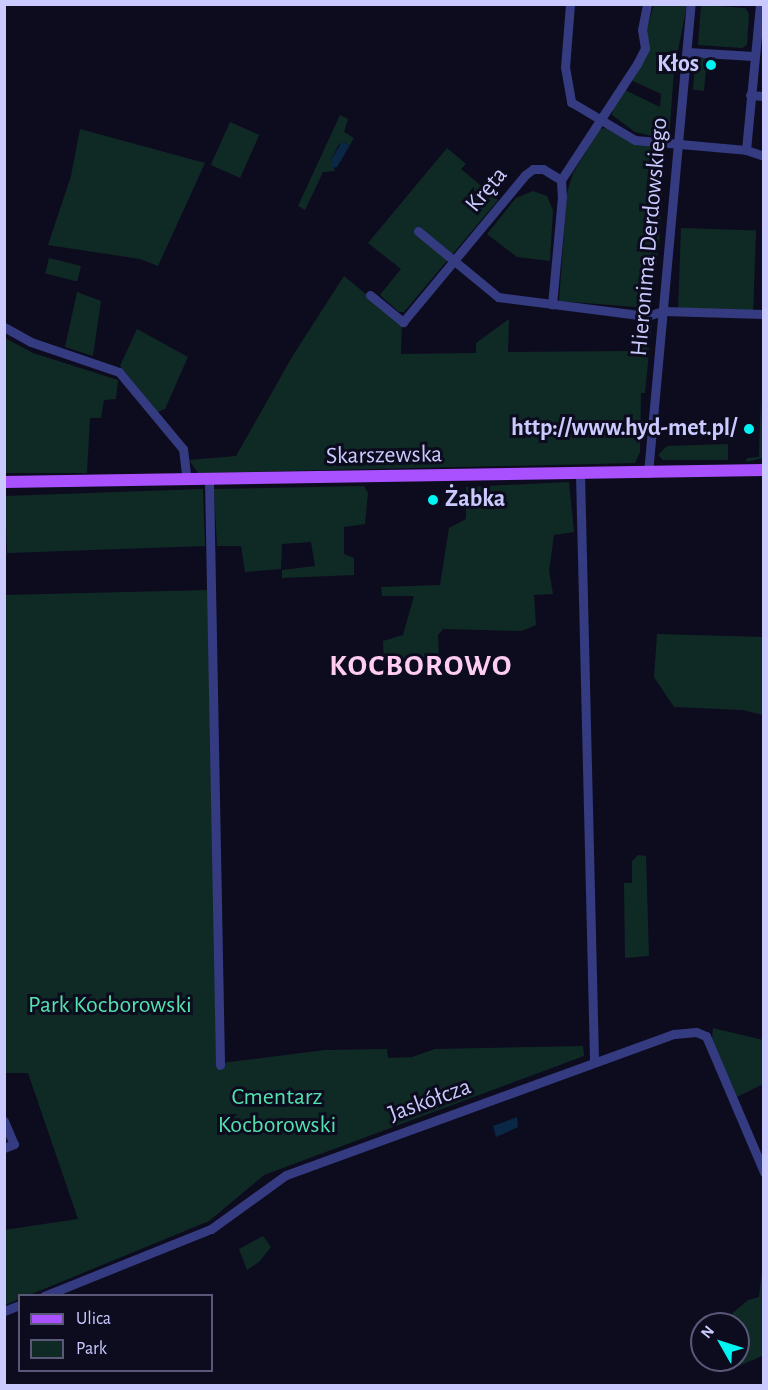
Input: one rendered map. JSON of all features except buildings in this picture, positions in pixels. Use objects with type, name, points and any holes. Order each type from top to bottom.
[{"type":"main road","name":"Skarszewska","points":[[4,482],[764,470]]},
{"type":"street","points":[[570,4],[565,45],[567,96],[635,140],[746,150],[764,156]]},
{"type":"street","points":[[552,306],[560,237],[561,180],[645,48],[642,30],[647,4]]},
{"type":"street","name":"Hieronima Derdowskiego","points":[[648,473],[691,4]]},
{"type":"street","points":[[746,150],[753,56],[760,4]]},
{"type":"street","points":[[687,52],[753,56]]},
{"type":"street","points":[[750,95],[764,96]]},
{"type":"street","name":"Kręta","points":[[370,295],[403,322],[525,175],[533,169],[543,169],[561,180]]},
{"type":"street","points":[[418,231],[498,297],[552,306],[647,316],[663,311],[764,314]]},
{"type":"street","points":[[4,327],[31,342],[119,372],[183,449],[187,480]]},
{"type":"street","points":[[580,474],[594,1061]]},
{"type":"street","points":[[209,480],[220,1065]]},
{"type":"street","name":"Jaskółcza","points":[[49,1294],[211,1229],[286,1175],[594,1061],[674,1034],[703,1033],[716,1053],[764,1172]]},
{"type":"street","points":[[4,1121],[14,1144],[4,1148]]},
{"type":"green space","points":[[654,5],[687,5],[674,70],[669,140],[635,132],[612,115],[613,107],[625,90],[660,107],[661,94],[631,80]]},
{"type":"green space","points":[[701,5],[745,8],[749,14],[747,45],[742,48],[698,45]]},
{"type":"green space","points":[[696,56],[707,57],[704,91],[693,90]]},
{"type":"green space","points":[[340,115],[348,119],[344,132],[354,138],[350,145],[342,142],[338,146],[331,160],[335,171],[323,172],[305,210],[298,206]]},
{"type":"green space","points":[[230,122],[259,135],[240,178],[211,165]]},
{"type":"green space","points":[[606,128],[634,143],[665,149],[659,245],[649,308],[559,301],[567,193],[573,173],[600,129]]},
{"type":"green space","points":[[80,129],[205,163],[158,266],[140,259],[48,245],[71,176]]},
{"type":"green space","points":[[447,148],[466,164],[461,169],[498,200],[404,312],[399,312],[380,295],[401,269],[368,243]]},
{"type":"green space","points":[[533,191],[547,196],[553,210],[550,261],[517,257],[487,234],[516,198]]},
{"type":"green space","points":[[681,228],[756,231],[753,311],[678,308]]},
{"type":"green space","points":[[49,258],[81,266],[77,282],[45,274]]},
{"type":"green space","points":[[344,276],[402,324],[401,354],[476,353],[476,343],[509,319],[508,352],[636,351],[638,320],[652,321],[645,393],[641,393],[640,452],[635,463],[198,473],[189,460],[236,456],[292,357]]},
{"type":"green space","points":[[77,292],[101,301],[93,356],[65,347]]},
{"type":"green space","points":[[137,329],[188,357],[165,409],[158,412],[120,366]]},
{"type":"green space","points":[[5,338],[33,353],[118,380],[116,399],[104,400],[101,418],[90,418],[87,473],[5,473]]},
{"type":"green space","points":[[761,395],[763,458],[746,462],[747,458],[759,457]]},
{"type":"green space","points":[[728,444],[728,460],[663,460],[658,455],[667,446]]},
{"type":"green space","points":[[569,482],[574,532],[554,535],[549,571],[553,594],[534,595],[536,625],[522,631],[443,629],[438,635],[439,656],[384,660],[383,641],[403,635],[414,596],[382,596],[381,587],[440,585],[449,528],[466,519],[466,487]]},
{"type":"green space","points":[[364,486],[368,493],[365,524],[344,527],[344,554],[354,558],[354,575],[282,578],[282,570],[315,566],[311,542],[282,544],[281,569],[245,572],[241,546],[217,546],[214,489]]},
{"type":"green space","points":[[203,489],[205,546],[7,553],[5,496]]},
{"type":"green space","name":"Park Kocborowski","points":[[208,590],[221,1063],[325,1050],[387,1049],[388,1058],[412,1057],[435,1049],[583,1046],[584,1056],[264,1175],[209,1221],[32,1294],[18,1294],[18,1300],[5,1305],[4,1230],[78,1219],[28,1073],[5,1073],[5,595]]},
{"type":"green space","points":[[657,634],[763,637],[763,715],[743,710],[674,707],[654,677]]},
{"type":"green space","points":[[638,855],[646,856],[649,956],[625,958],[624,883],[632,883],[632,861]]},
{"type":"green space","points":[[713,1028],[763,1040],[763,1084],[737,1097],[712,1039]]},
{"type":"green space","points":[[263,1236],[271,1247],[259,1262],[247,1270],[239,1249]]},
{"type":"green space","points":[[763,1262],[763,1359],[762,1356],[750,1361],[750,1312],[734,1312],[748,1300],[759,1297]]},
{"type":"water","points":[[342,142],[350,145],[337,167],[332,168],[331,160]]},
{"type":"water","points":[[517,1117],[518,1127],[496,1137],[493,1126]]},
{"type":"place","name":"Kłos","points":[[711,65]]},
{"type":"place","name":"http://www.hyd-met.pl/","points":[[749,429]]},
{"type":"place","name":"Żabka","points":[[433,500]]},
{"type":"district","name":"KOCBOROWO","points":[[421,666]]},
{"type":"park label","name":"Cmentarz Kocborowski","points":[[277,1112]]}]
